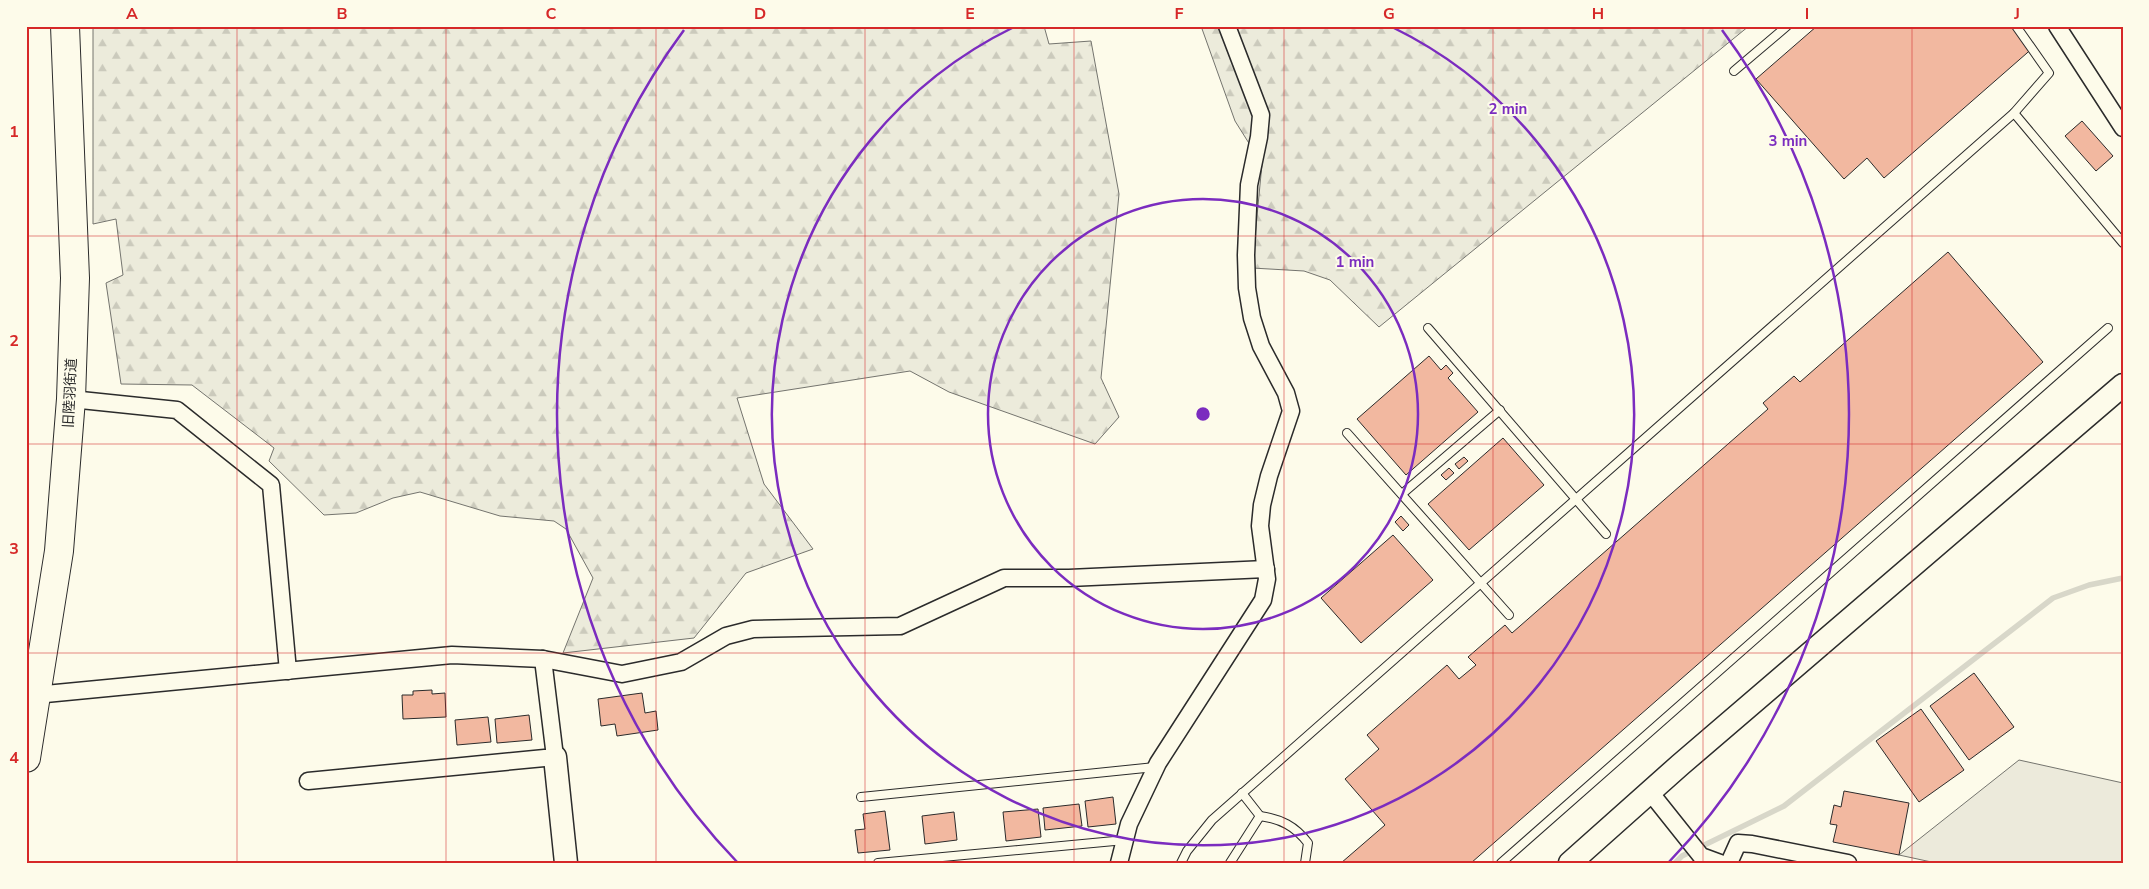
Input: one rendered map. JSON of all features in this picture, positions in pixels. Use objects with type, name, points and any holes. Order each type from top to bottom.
[{"type":"highway","name":"旧陸羽街道","points":[[26,758],[59,551],[71,399],[75,278],[65,26]]},
{"type":"street","points":[[1119,863],[1129,824],[1156,767],[1263,600],[1267,580],[1260,526],[1262,505],[1269,476],[1290,411],[1286,393],[1261,346],[1250,310],[1246,255],[1249,194],[1261,115],[1227,26]]},
{"type":"street","points":[[2057,26],[2123,128]]},
{"type":"street","points":[[1570,863],[2123,385]]},
{"type":"street","points":[[71,399],[177,410],[271,485],[288,671]]},
{"type":"street","points":[[35,695],[452,655],[544,659],[622,674],[681,662],[726,636],[753,629],[900,626],[1004,578],[1068,578],[1266,569]]},
{"type":"street","points":[[544,659],[566,863]]},
{"type":"street","points":[[308,782],[554,757]]},
{"type":"street","points":[[1650,792],[1701,856],[1720,863]]},
{"type":"street","points":[[1728,863],[1738,843],[1752,844],[1848,863]]},
{"type":"lane","points":[[1734,71],[1787,26]]},
{"type":"lane","points":[[1181,863],[1187,851],[1212,820],[2014,113],[2049,73],[2016,26]]},
{"type":"lane","points":[[2014,113],[2123,243]]},
{"type":"lane","points":[[1428,328],[1606,534]]},
{"type":"lane","points":[[1501,863],[2108,328]]},
{"type":"lane","points":[[1402,494],[1500,410]]},
{"type":"lane","points":[[1347,433],[1509,615]]},
{"type":"lane","points":[[861,797],[1156,767]]},
{"type":"lane","points":[[1242,793],[1260,816],[1277,818],[1299,832],[1308,843],[1305,863]]},
{"type":"lane","points":[[1230,863],[1260,816]]},
{"type":"lane","points":[[878,863],[1125,840]]},
{"type":"lane","points":[[1235,855],[1240,863]]},
{"type":"green space","points":[[93,26],[1044,26],[1049,44],[1091,41],[1119,194],[1101,378],[1119,417],[1095,444],[949,392],[910,371],[737,398],[764,484],[813,549],[746,573],[694,638],[563,653],[593,578],[566,529],[554,521],[500,516],[420,492],[393,498],[356,513],[324,515],[269,461],[274,448],[192,385],[121,384],[106,283],[123,275],[116,219],[93,224]]},
{"type":"green space","points":[[1201,26],[1749,26],[1379,327],[1330,280],[1304,271],[1252,268],[1262,164],[1235,121]]},
{"type":"shaded area","points":[[2019,760],[2123,783],[2123,863],[1936,863],[1899,855]]},
{"type":"building","points":[[1817,26],[2018,26],[2035,46],[1884,178],[1867,158],[1844,179],[1756,79]]},
{"type":"building","points":[[2082,121],[2113,156],[2096,171],[2065,136]]},
{"type":"building","points":[[1948,252],[2043,362],[1471,863],[1341,863],[1385,825],[1345,779],[1379,749],[1367,735],[1447,665],[1459,679],[1476,665],[1468,657],[1505,625],[1512,633],[1768,409],[1763,403],[1794,376],[1800,382]]},
{"type":"building","points":[[1429,356],[1441,370],[1446,365],[1453,373],[1448,378],[1478,412],[1406,475],[1357,419]]},
{"type":"building","points":[[1503,438],[1544,485],[1469,550],[1428,504]]},
{"type":"building","points":[[1464,457],[1468,461],[1459,469],[1455,464]]},
{"type":"building","points":[[1449,468],[1454,473],[1446,480],[1441,475]]},
{"type":"building","points":[[1401,516],[1409,525],[1403,531],[1395,522]]},
{"type":"building","points":[[1393,535],[1433,580],[1361,643],[1321,598]]},
{"type":"building","points":[[1974,673],[2014,727],[1969,760],[1930,706]]},
{"type":"building","points":[[432,690],[432,694],[445,693],[446,717],[403,719],[402,695],[413,695],[413,691]]},
{"type":"building","points":[[642,693],[645,713],[656,711],[658,730],[617,736],[615,724],[601,726],[598,699]]},
{"type":"building","points":[[1921,709],[1964,770],[1919,802],[1876,741]]},
{"type":"building","points":[[529,715],[532,740],[497,743],[495,719]]},
{"type":"building","points":[[488,717],[491,742],[457,745],[455,720]]},
{"type":"building","points":[[1844,791],[1909,803],[1899,855],[1833,842],[1837,825],[1830,824],[1834,805],[1841,807]]},
{"type":"building","points":[[1113,797],[1116,824],[1088,827],[1085,801]]},
{"type":"building","points":[[1079,804],[1082,826],[1045,830],[1043,808]]},
{"type":"building","points":[[1038,809],[1041,837],[1006,841],[1003,812]]},
{"type":"building","points":[[885,811],[890,850],[858,853],[855,830],[865,829],[863,814]]},
{"type":"building","points":[[954,812],[957,840],[925,844],[922,816]]},
{"type":"waterway","points":[[1675,863],[1682,856],[1784,806],[2053,598],[2089,585],[2123,578]]}]
